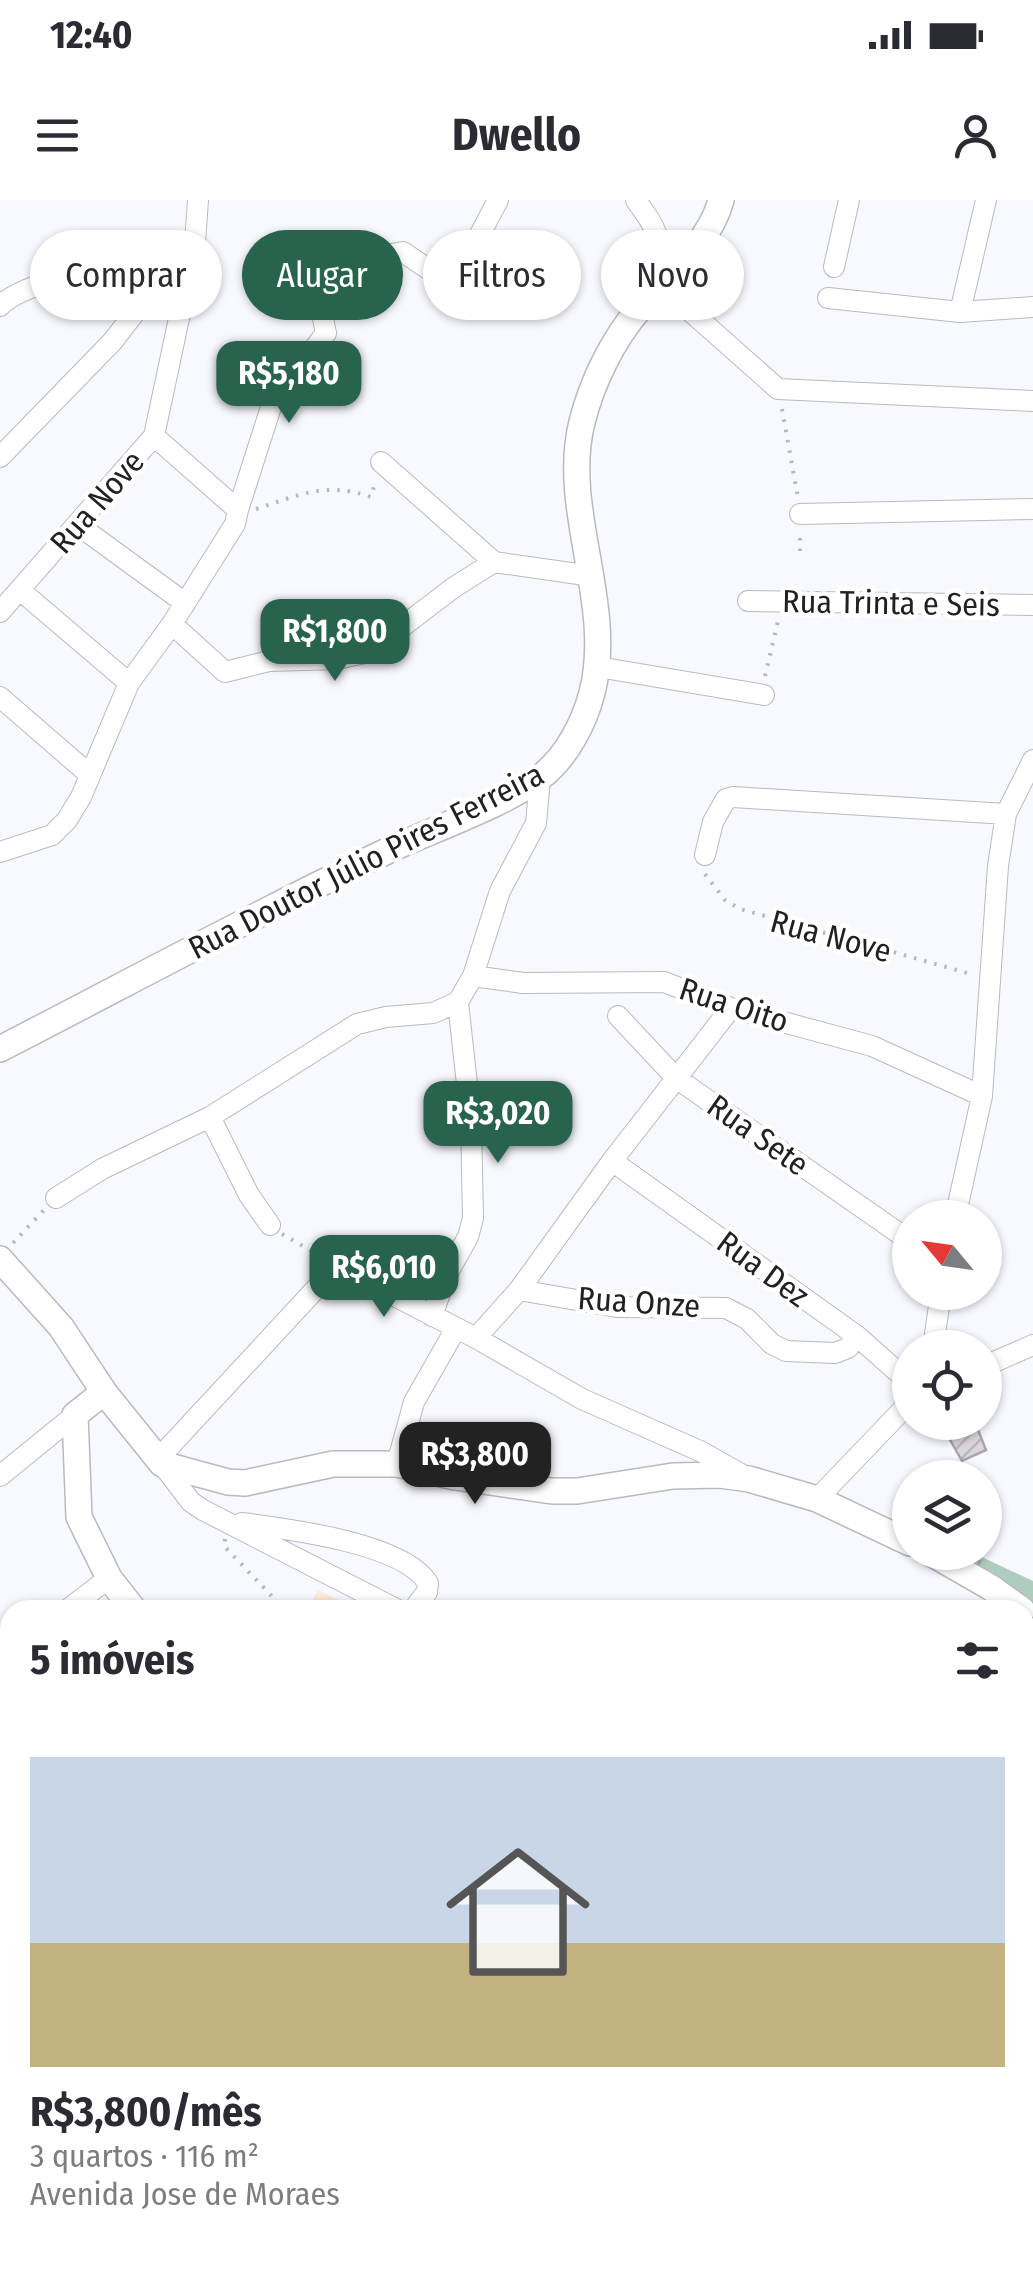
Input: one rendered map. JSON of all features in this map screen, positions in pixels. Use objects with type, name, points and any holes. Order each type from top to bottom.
[{"type":"street","name":"Rua Nove","points":[[193,230],[198,200]]},
{"type":"street","points":[[5,845],[52,835],[67,820],[129,683],[172,624],[235,524],[272,404],[326,333],[312,268],[402,252],[453,286],[498,200]]},
{"type":"street","points":[[636,200],[656,230]]},
{"type":"street","name":"Rua Doutor Júlio Pires Ferreira","points":[[707,230],[721,200]]},
{"type":"street","points":[[834,267],[849,200]]},
{"type":"street","points":[[960,312],[986,200]]},
{"type":"street","points":[[2,299],[30,288]]},
{"type":"street","points":[[828,298],[960,312],[1033,308]]},
{"type":"street","points":[[0,457],[129,320]]},
{"type":"street","name":"Rua Nove","points":[[0,612],[154,436],[176,320]]},
{"type":"street","name":"Rua Doutor Júlio Pires Ferreira","points":[[0,1049],[384,852],[540,778],[560,758],[591,698],[598,668],[592,576],[578,487],[577,454],[582,422],[619,334],[631,320]]},
{"type":"street","points":[[701,320],[778,389],[1033,401]]},
{"type":"street","points":[[154,436],[237,513]]},
{"type":"street","points":[[381,462],[494,562],[592,576]]},
{"type":"street","points":[[800,514],[1033,509]]},
{"type":"street","points":[[78,524],[185,604]]},
{"type":"street","points":[[172,624],[225,672],[270,661],[369,652],[494,562]]},
{"type":"street","points":[[21,591],[129,683]]},
{"type":"street","name":"Rua Trinta e Seis","points":[[748,602],[1033,605]]},
{"type":"street","points":[[598,668],[764,696]]},
{"type":"street","points":[[0,697],[90,775]]},
{"type":"street","points":[[959,1200],[982,1096],[998,866],[1006,814],[1033,760]]},
{"type":"street","points":[[432,1316],[446,1276],[468,1238],[475,1199],[458,1002],[473,976],[500,891],[536,823],[540,778]]},
{"type":"street","points":[[705,855],[713,822],[726,800],[733,797],[1006,814]]},
{"type":"street","name":"Rua Oito","points":[[473,976],[523,983],[664,982],[731,1008],[872,1046],[982,1096]]},
{"type":"street","points":[[56,1198],[102,1169],[210,1117],[358,1024],[433,1013],[458,1002]]},
{"type":"street","points":[[476,1338],[519,1290],[731,1008]]},
{"type":"street","name":"Rua Sete","points":[[618,1016],[676,1078],[892,1228]]},
{"type":"street","points":[[210,1117],[249,1195],[270,1225]]},
{"type":"street","name":"Rua Dez","points":[[612,1162],[857,1336],[892,1367]]},
{"type":"street","points":[[6,1252],[104,1392],[192,1502],[379,1600]]},
{"type":"street","points":[[160,1461],[337,1266],[476,1338],[582,1399],[702,1452],[749,1478],[817,1499],[892,1534]]},
{"type":"street","name":"Rua Onze","points":[[519,1290],[617,1307],[726,1308],[747,1319],[772,1344],[786,1350],[836,1353],[848,1348],[857,1336]]},
{"type":"street","points":[[397,1464],[414,1402],[455,1330]]},
{"type":"street","points":[[1002,1359],[1033,1345]]},
{"type":"street","points":[[0,1476],[104,1392]]},
{"type":"street","points":[[74,1416],[78,1517],[109,1578],[126,1600]]},
{"type":"street","points":[[817,1499],[892,1421]]},
{"type":"street","points":[[160,1461],[228,1482],[246,1483],[333,1464],[397,1464],[552,1491],[577,1491],[673,1476],[749,1478]]},
{"type":"street","points":[[226,1520],[322,1534],[396,1558],[428,1583],[421,1600]]},
{"type":"street","points":[[960,1570],[1008,1600]]},
{"type":"street","points":[[81,1600],[109,1578]]},
{"type":"path","points":[[778,389],[800,514]]},
{"type":"path","points":[[237,513],[309,492],[344,487],[372,497],[381,462]]},
{"type":"path","points":[[764,696],[782,601]]},
{"type":"path","name":"Rua Nove","points":[[705,855],[705,874],[710,884],[740,910],[990,980]]},
{"type":"path","points":[[6,1252],[56,1198]]},
{"type":"path","points":[[270,1225],[337,1266]]},
{"type":"path","points":[[226,1520],[224,1546],[275,1600]]},
{"type":"shaded area","points":[[318,1590],[338,1600],[312,1600]]},
{"type":"green space","points":[[1002,1567],[1033,1581],[1033,1600],[1018,1600],[971,1570],[1002,1570]]},
{"type":"building","points":[[950,1440],[982,1440],[986,1450],[961,1460]]}]
